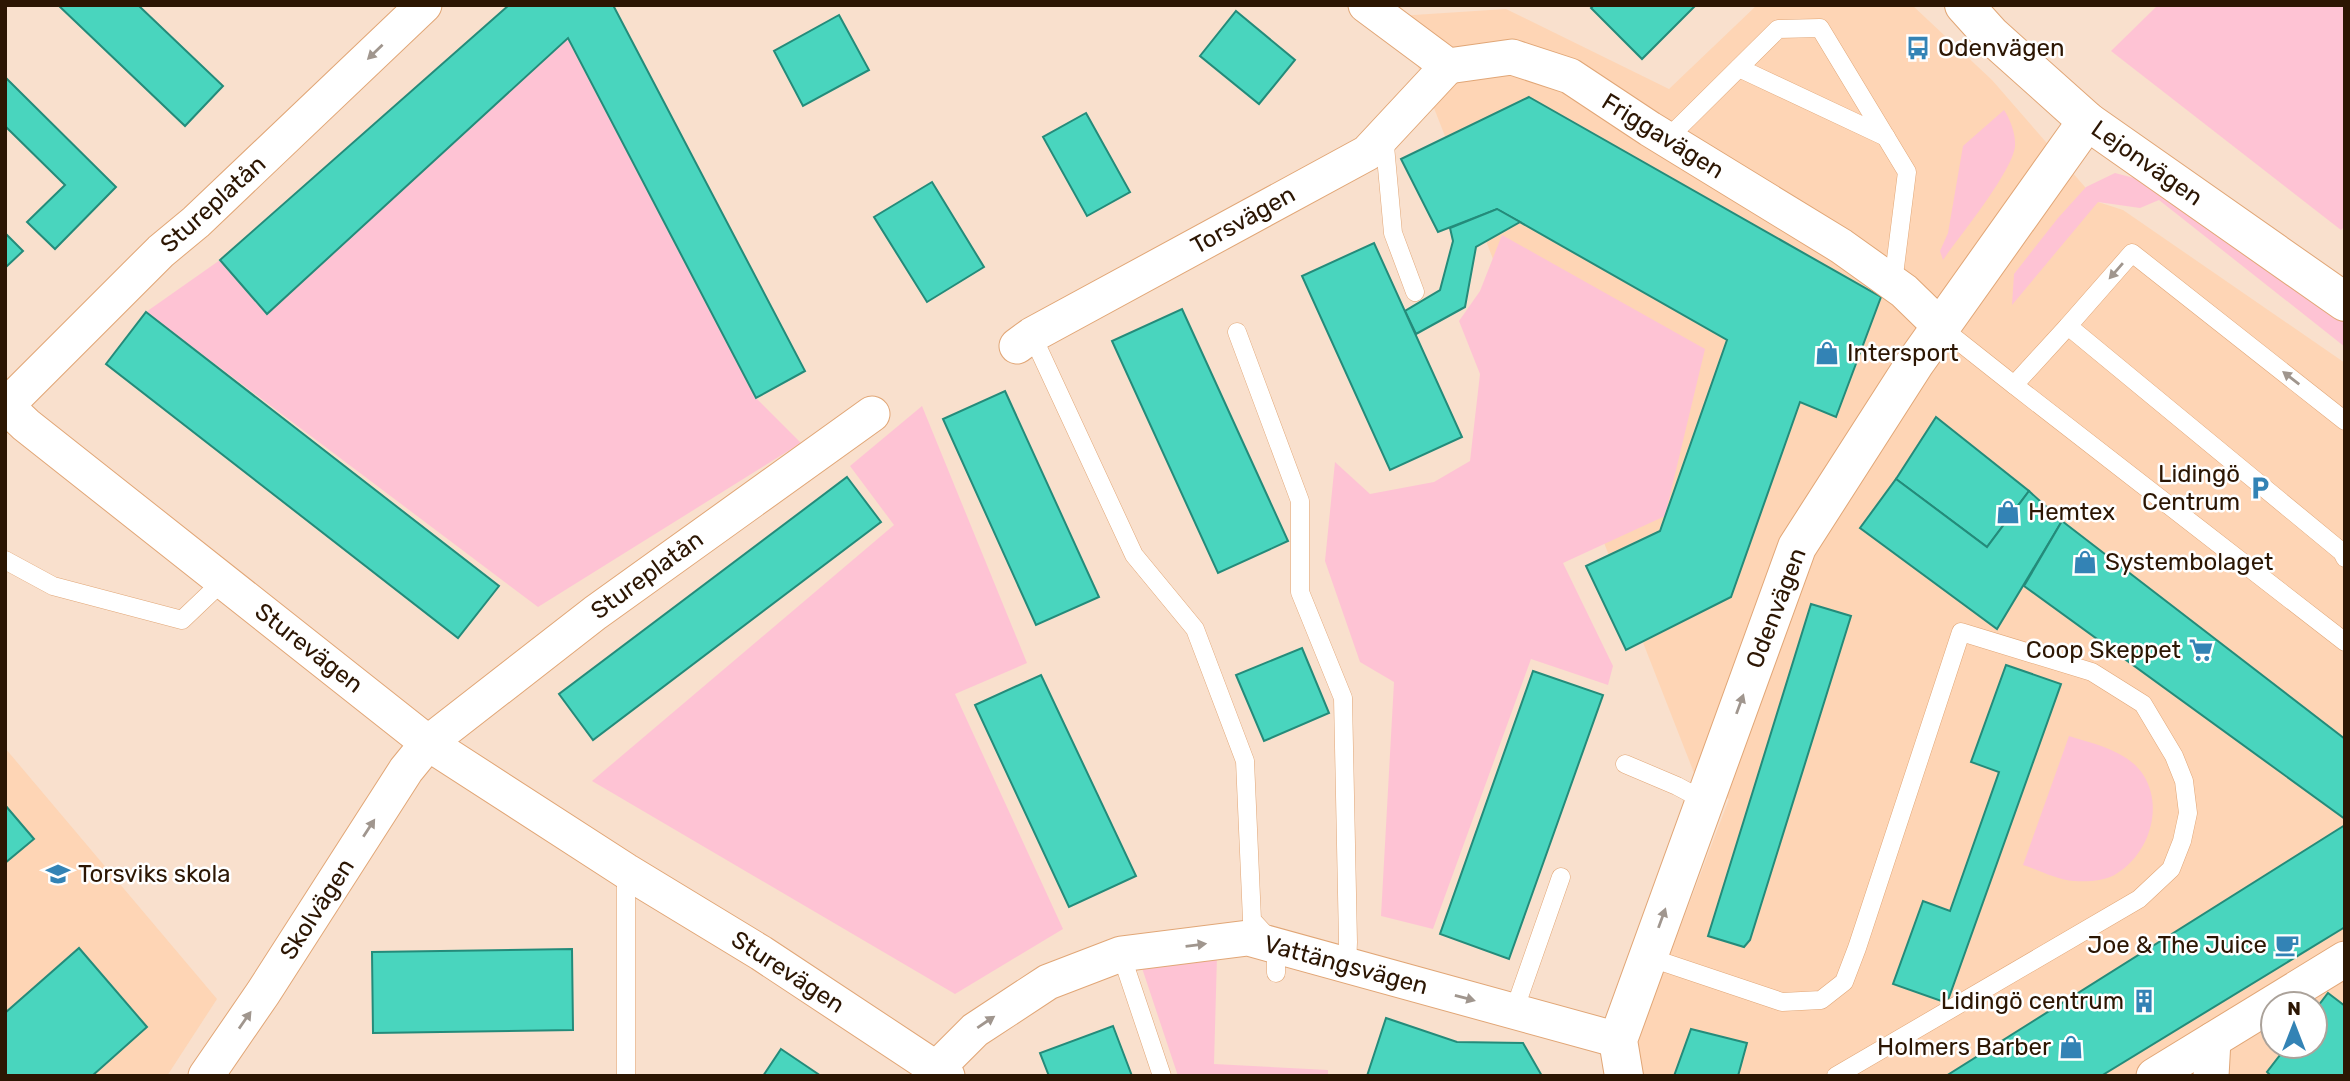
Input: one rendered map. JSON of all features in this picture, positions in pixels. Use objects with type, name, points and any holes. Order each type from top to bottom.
[{"type":"street","name":"Stureplatån","points":[[6,406],[161,251],[196,222],[424,5]]},
{"type":"street","points":[[1366,5],[1448,66]]},
{"type":"street","name":"Lejonvägen","points":[[1964,5],[1991,35],[2087,121],[2345,302]]},
{"type":"street","name":"Friggavägen","points":[[1448,66],[1512,57],[1570,76],[1842,246],[1905,291],[1942,328]]},
{"type":"street","name":"Torsvägen","points":[[1025,341],[1367,153],[1448,66]]},
{"type":"street","name":"Odenvägen","points":[[1621,1058],[1648,957],[1797,547],[1915,363],[2087,121]]},
{"type":"street","name":"Sturevägen","points":[[6,406],[26,425],[428,743],[626,872],[761,953],[942,1072]]},
{"type":"street","name":"Stureplatån","points":[[428,743],[595,613],[872,414]]},
{"type":"street","name":"Skolvägen","points":[[206,1076],[263,993],[406,770],[428,743]]},
{"type":"street","name":"Vattängsvägen","points":[[942,1072],[975,1030],[1048,982],[1121,954],[1248,938],[1276,959],[1347,965],[1514,1011],[1621,1058]]},
{"type":"street","points":[[2154,1076],[2345,959]]},
{"type":"street","points":[[2211,1076],[2213,1040]]},
{"type":"lane","points":[[1667,139],[1777,29],[1820,28],[1907,172],[1893,283]]},
{"type":"lane","points":[[1739,68],[1886,137]]},
{"type":"lane","points":[[1384,135],[1393,233],[1415,292]]},
{"type":"lane","points":[[2014,385],[2132,253],[2345,421]]},
{"type":"lane","points":[[2068,326],[2344,554]]},
{"type":"lane","points":[[1942,328],[2345,642]]},
{"type":"lane","points":[[1237,332],[1300,501],[1300,592],[1343,698],[1349,942],[1347,965]]},
{"type":"lane","points":[[1025,341],[1135,555],[1195,629],[1245,761],[1252,920],[1276,959]]},
{"type":"lane","points":[[5,560],[54,586],[182,620],[224,580]]},
{"type":"lane","points":[[1648,957],[1782,1002],[1821,1000],[1844,982],[1961,632],[2092,672],[2143,704],[2174,755],[2184,781],[2188,813],[2182,841],[2171,869],[2139,899],[1836,1076]]},
{"type":"lane","points":[[1625,764],[1705,801]]},
{"type":"lane","points":[[626,872],[626,1076]]},
{"type":"lane","points":[[1514,1011],[1561,877]]},
{"type":"lane","points":[[1121,954],[1162,1076]]},
{"type":"shaded area","points":[[1757,5],[1912,5],[1992,80],[2098,202],[2123,210],[2345,363],[2345,1076],[1642,1076],[1637,1041],[1729,799],[1696,778],[1398,16],[1506,9],[1669,89]]},
{"type":"shaded area","points":[[2158,5],[2345,5],[2345,226],[2341,230],[2111,51]]},
{"type":"shaded area","points":[[567,38],[756,398],[801,443],[538,607],[146,312],[220,260],[268,314]]},
{"type":"shaded area","points":[[2004,110],[2015,137],[2012,157],[1996,187],[1943,260],[1940,251],[1948,233],[1963,146]]},
{"type":"shaded area","points":[[2115,173],[2153,183],[2345,319],[2345,347],[2159,200],[2140,208],[2098,202],[2012,305],[2014,274],[2086,187]]},
{"type":"shaded area","points":[[1502,235],[1705,349],[1665,516],[1563,563],[1613,666],[1608,685],[1531,659],[1433,929],[1381,916],[1394,682],[1360,662],[1325,561],[1335,462],[1370,494],[1434,482],[1470,461],[1480,374],[1459,321],[1480,291]]},
{"type":"shaded area","points":[[922,406],[1027,663],[955,694],[1063,929],[955,994],[592,781],[894,525],[850,466]]},
{"type":"shaded area","points":[[2069,736],[2120,754],[2137,767],[2150,789],[2152,816],[2144,843],[2127,866],[2101,880],[2068,880],[2023,865]]},
{"type":"shaded area","name":"Torsviks skola","points":[[5,748],[217,999],[167,1076],[5,1076]]},
{"type":"shaded area","points":[[1217,956],[1214,1064],[1328,1070],[1328,1076],[1178,1076],[1141,965]]},
{"type":"building","points":[[58,5],[138,5],[223,86],[185,126]]},
{"type":"building","points":[[509,5],[613,5],[805,371],[756,398],[568,38],[267,314],[220,260]]},
{"type":"building","points":[[1594,5],[1696,5],[1642,59],[1591,8]]},
{"type":"building","points":[[1236,11],[1295,60],[1259,104],[1200,56]]},
{"type":"building","points":[[839,15],[869,70],[803,106],[774,51]]},
{"type":"building","points":[[5,77],[116,187],[55,249],[27,222],[65,185],[5,126]]},
{"type":"building","points":[[1529,97],[1881,297],[1836,417],[1800,402],[1731,597],[1626,650],[1586,566],[1660,531],[1727,340],[1497,209],[1438,232],[1401,159]]},
{"type":"building","points":[[1086,113],[1130,192],[1087,216],[1043,137]]},
{"type":"building","points":[[932,182],[984,267],[927,302],[874,217]]},
{"type":"building","points":[[1497,209],[1520,222],[1476,247],[1465,307],[1416,334],[1405,311],[1440,290],[1453,241],[1450,228]]},
{"type":"building","points":[[5,233],[23,251],[5,268]]},
{"type":"building","points":[[1374,243],[1462,437],[1390,470],[1302,276]]},
{"type":"building","points":[[1182,309],[1288,541],[1218,573],[1112,341]]},
{"type":"building","points":[[146,312],[499,586],[458,638],[106,364]]},
{"type":"building","points":[[1005,391],[1099,597],[1036,625],[943,419]]},
{"type":"building","points":[[1936,417],[2029,491],[1987,547],[1896,479]]},
{"type":"building","points":[[847,477],[881,522],[593,740],[559,694]]},
{"type":"building","points":[[1896,479],[1987,547],[2029,491],[2062,521],[1997,629],[1860,528]]},
{"type":"building","name":"Lidingö centrum","points":[[2062,521],[2345,739],[2345,819],[2024,586]]},
{"type":"building","points":[[1811,604],[1851,616],[1750,940],[1744,947],[1708,936]]},
{"type":"building","points":[[1302,648],[1329,713],[1264,741],[1236,675]]},
{"type":"building","points":[[2006,665],[2061,684],[1947,1003],[1893,984],[1923,901],[1950,911],[1999,772],[1971,762]]},
{"type":"building","points":[[1533,671],[1603,695],[1509,959],[1440,934]]},
{"type":"building","points":[[1041,675],[1136,876],[1069,907],[975,705]]},
{"type":"building","points":[[5,805],[34,839],[5,863]]},
{"type":"building","name":"Lidingö centrum","points":[[2345,825],[2345,927],[2101,1076],[1946,1076]]},
{"type":"building","points":[[79,948],[147,1027],[92,1076],[5,1076],[5,1013]]},
{"type":"building","points":[[572,949],[573,1030],[373,1033],[372,952]]},
{"type":"building","points":[[2329,994],[2345,1006],[2345,1076],[2271,1076],[2267,1072],[2276,1060],[2329,1060]]},
{"type":"building","points":[[1386,1018],[1457,1042],[1523,1043],[1542,1076],[1367,1076]]},
{"type":"building","points":[[1113,1026],[1132,1076],[1049,1076],[1040,1053]]},
{"type":"building","points":[[1691,1029],[1747,1043],[1738,1076],[1674,1076]]},
{"type":"building","points":[[781,1049],[821,1076],[763,1076]]},
{"type":"place","name":"Odenvägen","points":[[1918,48]]},
{"type":"place","name":"Intersport","points":[[1827,353]]},
{"type":"place","name":"Lidingö Centrum","points":[[2260,488]]},
{"type":"place","name":"Hemtex","points":[[2008,512]]},
{"type":"place","name":"Systembolaget","points":[[2085,562]]},
{"type":"place","name":"Coop Skeppet","points":[[2201,650]]},
{"type":"place","name":"Torsviks skola","points":[[58,874]]},
{"type":"place","name":"Joe & The Juice","points":[[2287,945]]},
{"type":"place","name":"Lidingö centrum","points":[[2144,1001]]},
{"type":"place","name":"Holmers Barber","points":[[2071,1047]]}]
